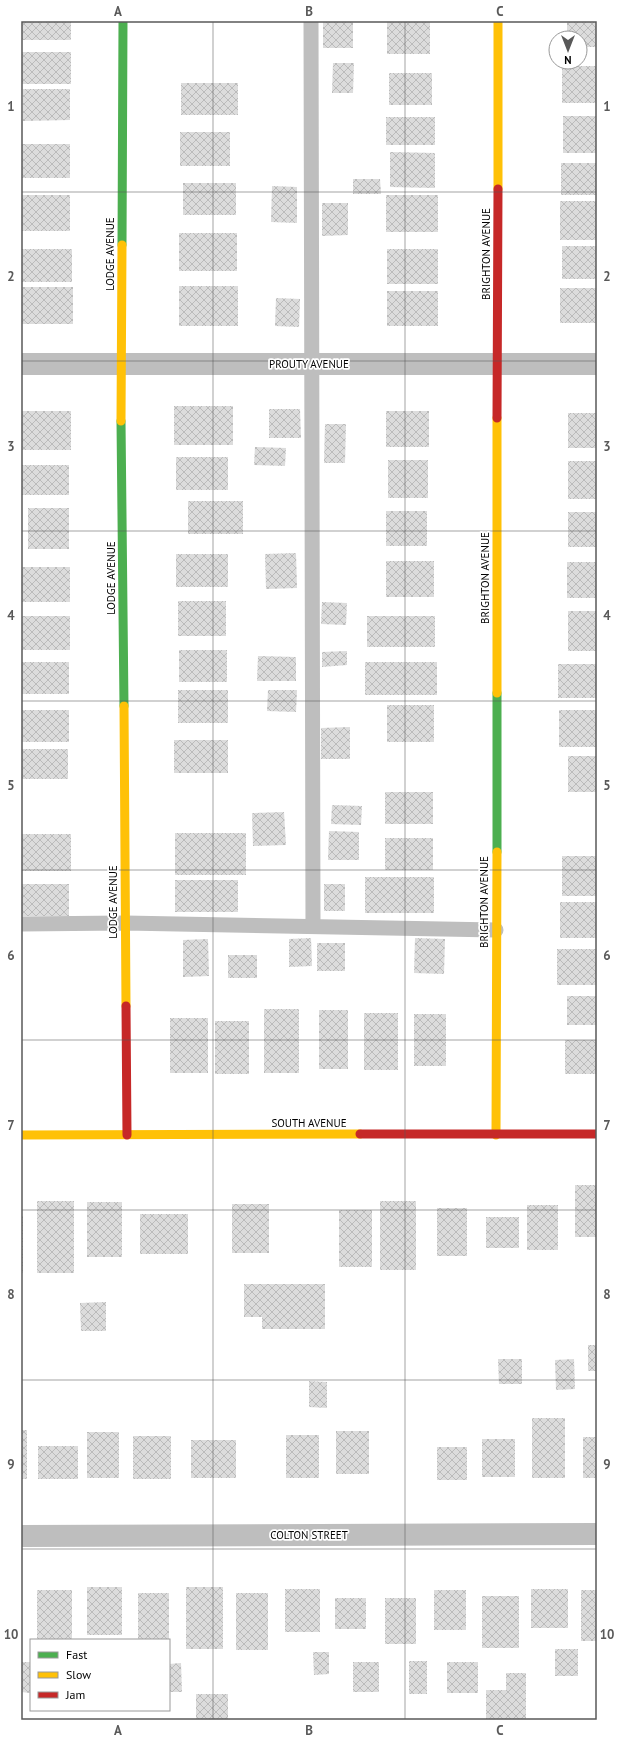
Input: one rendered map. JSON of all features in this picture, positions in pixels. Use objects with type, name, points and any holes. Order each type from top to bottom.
[{"type":"street","name":"LODGE AVENUE","points":[[123,21],[121,364],[127,1135]]},
{"type":"street","name":"BRIGHTON AVENUE","points":[[496,1135],[498,21]]},
{"type":"street","name":"PROUTY AVENUE","points":[[21,364],[597,364]]},
{"type":"street","name":"SOUTH AVENUE","points":[[21,1135],[597,1134]]},
{"type":"street","name":"COLTON STREET","points":[[21,1536],[597,1534]]},
{"type":"lane","points":[[311,21],[313,926]]},
{"type":"lane","points":[[21,924],[125,923],[496,930]]},
{"type":"building","points":[[21,21],[71,21],[71,40],[21,40]]},
{"type":"building","points":[[323,21],[353,21],[353,48],[323,48]]},
{"type":"building","points":[[387,21],[430,21],[430,54],[387,54]]},
{"type":"building","points":[[567,21],[597,21],[597,47],[588,47],[588,30],[567,30]]},
{"type":"building","points":[[21,52],[71,52],[71,84],[21,84]]},
{"type":"building","points":[[333,63],[354,63],[353,93],[332,93]]},
{"type":"building","points":[[588,66],[597,66],[597,103],[562,103],[562,70],[588,70]]},
{"type":"building","points":[[389,73],[432,73],[432,105],[389,105]]},
{"type":"building","points":[[181,83],[238,83],[238,115],[181,115]]},
{"type":"building","points":[[23,89],[70,89],[70,120],[23,121]]},
{"type":"building","points":[[563,116],[597,116],[597,153],[563,153]]},
{"type":"building","points":[[386,117],[435,117],[435,145],[386,145]]},
{"type":"building","points":[[180,132],[230,132],[230,166],[180,166]]},
{"type":"building","points":[[22,144],[70,144],[70,178],[22,178]]},
{"type":"building","points":[[390,152],[435,153],[435,188],[390,187]]},
{"type":"building","points":[[561,163],[597,163],[597,195],[561,195]]},
{"type":"building","points":[[353,179],[380,179],[381,194],[353,194]]},
{"type":"building","points":[[183,183],[236,183],[236,215],[183,215]]},
{"type":"building","points":[[272,186],[297,187],[297,223],[271,222]]},
{"type":"building","points":[[22,195],[70,195],[70,231],[22,231]]},
{"type":"building","points":[[386,195],[438,195],[438,232],[386,232]]},
{"type":"building","points":[[560,201],[597,201],[597,240],[560,240]]},
{"type":"building","points":[[322,203],[348,203],[348,235],[322,236]]},
{"type":"building","points":[[179,233],[237,233],[237,271],[179,271]]},
{"type":"building","points":[[562,246],[597,246],[597,279],[562,279]]},
{"type":"building","points":[[21,249],[72,249],[72,282],[21,282]]},
{"type":"building","points":[[387,249],[438,249],[438,284],[387,284]]},
{"type":"building","points":[[179,286],[238,286],[238,326],[179,326]]},
{"type":"building","points":[[21,287],[73,287],[73,324],[21,324]]},
{"type":"building","points":[[560,288],[597,288],[597,323],[560,323]]},
{"type":"building","points":[[387,291],[438,291],[438,326],[387,326]]},
{"type":"building","points":[[276,298],[300,299],[299,327],[275,326]]},
{"type":"building","points":[[174,406],[233,406],[233,445],[174,445]]},
{"type":"building","points":[[269,409],[300,409],[301,438],[269,438]]},
{"type":"building","points":[[21,411],[71,411],[71,450],[21,450]]},
{"type":"building","points":[[386,411],[429,411],[429,447],[386,447]]},
{"type":"building","points":[[568,413],[597,413],[597,448],[568,448]]},
{"type":"building","points":[[325,424],[346,424],[345,463],[324,463]]},
{"type":"building","points":[[255,447],[286,448],[285,466],[254,465]]},
{"type":"building","points":[[176,457],[228,457],[228,490],[176,490]]},
{"type":"building","points":[[388,460],[428,460],[428,498],[388,498]]},
{"type":"building","points":[[568,461],[597,461],[597,499],[568,499]]},
{"type":"building","points":[[21,465],[69,465],[69,495],[21,495]]},
{"type":"building","points":[[188,501],[243,501],[243,534],[188,534]]},
{"type":"building","points":[[28,508],[69,508],[69,549],[28,549]]},
{"type":"building","points":[[386,511],[427,511],[427,546],[386,546]]},
{"type":"building","points":[[568,512],[597,512],[597,547],[568,547]]},
{"type":"building","points":[[296,553],[297,588],[266,589],[265,554]]},
{"type":"building","points":[[176,554],[228,554],[228,587],[176,587]]},
{"type":"building","points":[[386,561],[434,561],[434,597],[386,597]]},
{"type":"building","points":[[567,562],[597,562],[597,598],[567,598]]},
{"type":"building","points":[[21,567],[70,567],[70,602],[21,602]]},
{"type":"building","points":[[178,601],[226,601],[226,636],[178,636]]},
{"type":"building","points":[[322,602],[347,603],[346,625],[321,624]]},
{"type":"building","points":[[568,611],[597,611],[597,651],[568,651]]},
{"type":"building","points":[[21,616],[70,616],[70,650],[21,650]]},
{"type":"building","points":[[367,616],[435,616],[435,647],[367,647]]},
{"type":"building","points":[[179,650],[227,650],[227,682],[179,682]]},
{"type":"building","points":[[347,651],[347,665],[322,667],[322,652]]},
{"type":"building","points":[[258,656],[296,657],[296,681],[257,681]]},
{"type":"building","points":[[21,662],[69,662],[69,694],[21,694]]},
{"type":"building","points":[[365,662],[437,662],[437,695],[365,695]]},
{"type":"building","points":[[558,664],[597,664],[597,698],[558,698]]},
{"type":"building","points":[[178,690],[228,690],[228,723],[178,723]]},
{"type":"building","points":[[268,690],[297,690],[296,712],[267,711]]},
{"type":"building","points":[[387,705],[434,705],[434,742],[387,742]]},
{"type":"building","points":[[21,710],[69,710],[69,742],[21,742]]},
{"type":"building","points":[[559,710],[597,710],[597,747],[559,747]]},
{"type":"building","points":[[350,727],[350,759],[321,759],[321,728]]},
{"type":"building","points":[[174,740],[228,740],[228,773],[174,773]]},
{"type":"building","points":[[21,749],[68,749],[68,779],[21,779]]},
{"type":"building","points":[[568,756],[597,756],[597,792],[568,792]]},
{"type":"building","points":[[385,792],[433,792],[433,824],[385,824]]},
{"type":"building","points":[[332,805],[362,806],[361,825],[331,824]]},
{"type":"building","points":[[284,812],[286,845],[253,846],[252,813]]},
{"type":"building","points":[[329,831],[359,832],[359,860],[328,860]]},
{"type":"building","points":[[175,833],[246,833],[246,875],[175,875]]},
{"type":"building","points":[[21,834],[71,834],[71,871],[21,871]]},
{"type":"building","points":[[385,838],[433,838],[433,870],[385,870]]},
{"type":"building","points":[[562,856],[597,856],[597,896],[562,896]]},
{"type":"building","points":[[365,877],[434,877],[434,913],[365,913]]},
{"type":"building","points":[[175,880],[238,880],[238,912],[175,912]]},
{"type":"building","points":[[21,884],[69,884],[69,916],[21,916]]},
{"type":"building","points":[[324,884],[345,884],[345,911],[324,911]]},
{"type":"building","points":[[560,902],[597,902],[597,938],[560,938]]},
{"type":"building","points":[[311,938],[312,966],[289,967],[289,939]]},
{"type":"building","points":[[415,938],[445,939],[444,974],[414,973]]},
{"type":"building","points":[[208,939],[209,976],[183,977],[183,940]]},
{"type":"building","points":[[317,943],[345,943],[345,971],[317,971]]},
{"type":"building","points":[[557,949],[597,949],[597,985],[557,985]]},
{"type":"building","points":[[228,955],[257,955],[257,978],[228,978]]},
{"type":"building","points":[[567,996],[597,996],[597,1025],[567,1025]]},
{"type":"building","points":[[264,1009],[299,1009],[299,1073],[264,1073]]},
{"type":"building","points":[[319,1010],[348,1010],[348,1069],[319,1069]]},
{"type":"building","points":[[364,1013],[398,1013],[398,1070],[364,1070]]},
{"type":"building","points":[[414,1014],[446,1014],[446,1066],[414,1066]]},
{"type":"building","points":[[170,1018],[208,1018],[208,1073],[170,1073]]},
{"type":"building","points":[[215,1021],[249,1021],[249,1074],[215,1074]]},
{"type":"building","points":[[565,1040],[597,1040],[597,1074],[565,1074]]},
{"type":"building","points":[[575,1185],[597,1185],[597,1237],[575,1237]]},
{"type":"building","points":[[37,1201],[74,1201],[74,1273],[37,1273]]},
{"type":"building","points":[[380,1201],[416,1201],[416,1270],[380,1270]]},
{"type":"building","points":[[87,1202],[122,1202],[122,1257],[87,1257]]},
{"type":"building","points":[[232,1204],[269,1204],[269,1253],[232,1253]]},
{"type":"building","points":[[527,1205],[558,1205],[558,1250],[527,1250]]},
{"type":"building","points":[[437,1208],[467,1208],[467,1256],[437,1256]]},
{"type":"building","points":[[339,1210],[372,1210],[372,1267],[339,1267]]},
{"type":"building","points":[[140,1214],[188,1214],[188,1254],[140,1254]]},
{"type":"building","points":[[21,1216],[23,1216],[23,1273],[21,1273]]},
{"type":"building","points":[[486,1217],[519,1217],[519,1248],[486,1248]]},
{"type":"building","points":[[244,1284],[325,1284],[325,1329],[262,1329],[262,1317],[244,1317]]},
{"type":"building","points":[[106,1302],[106,1331],[81,1331],[80,1303]]},
{"type":"building","points":[[588,1345],[597,1345],[597,1371],[588,1371]]},
{"type":"building","points":[[498,1359],[522,1359],[522,1384],[499,1384]]},
{"type":"building","points":[[574,1359],[575,1389],[556,1390],[555,1360]]},
{"type":"building","points":[[309,1381],[327,1382],[327,1408],[309,1407]]},
{"type":"building","points":[[532,1418],[565,1418],[565,1478],[532,1478]]},
{"type":"building","points":[[21,1430],[27,1430],[27,1479],[21,1479]]},
{"type":"building","points":[[336,1431],[369,1431],[369,1474],[336,1474]]},
{"type":"building","points":[[87,1432],[119,1432],[119,1478],[87,1478]]},
{"type":"building","points":[[286,1435],[319,1435],[319,1478],[286,1478]]},
{"type":"building","points":[[133,1436],[171,1436],[171,1479],[133,1479]]},
{"type":"building","points":[[583,1437],[597,1437],[597,1478],[583,1478]]},
{"type":"building","points":[[482,1439],[515,1439],[515,1477],[482,1477]]},
{"type":"building","points":[[191,1440],[236,1440],[236,1478],[191,1478]]},
{"type":"building","points":[[38,1446],[78,1446],[78,1479],[38,1479]]},
{"type":"building","points":[[437,1447],[467,1447],[467,1480],[437,1480]]},
{"type":"building","points":[[87,1587],[122,1587],[122,1635],[87,1635]]},
{"type":"building","points":[[186,1587],[223,1587],[223,1649],[186,1649]]},
{"type":"building","points":[[285,1589],[320,1589],[320,1632],[285,1632]]},
{"type":"building","points":[[531,1589],[568,1589],[568,1628],[531,1628]]},
{"type":"building","points":[[37,1590],[72,1590],[72,1639],[37,1639]]},
{"type":"building","points":[[434,1590],[466,1590],[466,1630],[434,1630]]},
{"type":"building","points":[[581,1590],[597,1590],[597,1641],[581,1641]]},
{"type":"building","points":[[138,1593],[169,1593],[169,1639],[138,1639]]},
{"type":"building","points":[[236,1593],[268,1593],[268,1650],[236,1650]]},
{"type":"building","points":[[482,1596],[519,1596],[519,1648],[482,1648]]},
{"type":"building","points":[[335,1598],[366,1598],[366,1629],[335,1629]]},
{"type":"building","points":[[385,1598],[416,1598],[416,1644],[385,1644]]},
{"type":"building","points":[[555,1649],[578,1649],[578,1676],[555,1676]]},
{"type":"building","points":[[313,1652],[329,1652],[329,1674],[314,1675]]},
{"type":"building","points":[[409,1661],[427,1661],[427,1694],[409,1694]]},
{"type":"building","points":[[21,1662],[30,1662],[30,1693],[21,1692]]},
{"type":"building","points":[[353,1662],[379,1662],[379,1692],[353,1692]]},
{"type":"building","points":[[447,1662],[478,1662],[478,1693],[447,1693]]},
{"type":"building","points":[[181,1663],[182,1692],[170,1692],[170,1664]]},
{"type":"building","points":[[506,1673],[526,1673],[526,1720],[486,1720],[486,1690],[506,1690]]},
{"type":"building","points":[[196,1694],[228,1694],[228,1720],[196,1720]]},
{"type":"traffic: fast","points":[[122,245],[123,21]]},
{"type":"traffic: fast","points":[[121,421],[124,706]]},
{"type":"traffic: fast","points":[[497,693],[497,852]]},
{"type":"traffic: slow","points":[[498,21],[498,189]]},
{"type":"traffic: slow","points":[[121,421],[122,245]]},
{"type":"traffic: slow","points":[[497,418],[497,693]]},
{"type":"traffic: slow","points":[[124,706],[126,1006]]},
{"type":"traffic: slow","points":[[496,1135],[497,852]]},
{"type":"traffic: slow","points":[[21,1135],[360,1134]]},
{"type":"traffic: jam","points":[[497,418],[498,189]]},
{"type":"traffic: jam","points":[[126,1006],[127,1135]]},
{"type":"traffic: jam","points":[[360,1134],[597,1134]]}]
